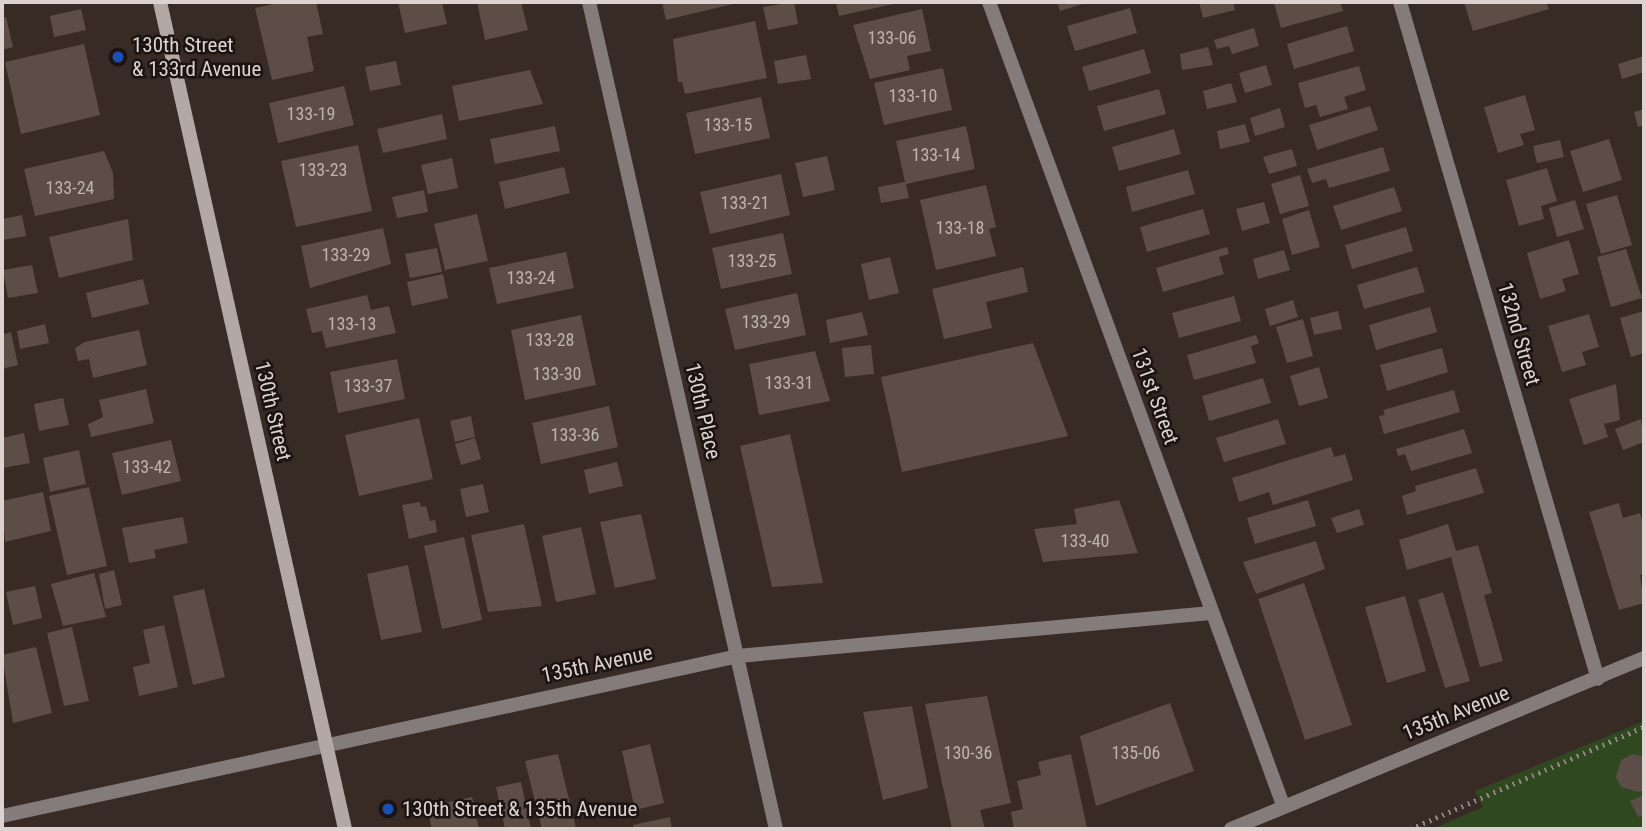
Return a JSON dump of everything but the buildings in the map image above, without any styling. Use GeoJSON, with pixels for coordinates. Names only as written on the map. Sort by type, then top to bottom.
{"type":"FeatureCollection","features":[{"type":"Feature","properties":{"kind":"street","name":"130th Street"},"geometry":{"type":"LineString","coordinates":[[160,2],[345,829]]}},
{"type":"Feature","properties":{"kind":"street","name":"130th Place"},"geometry":{"type":"LineString","coordinates":[[589,2],[776,829]]}},
{"type":"Feature","properties":{"kind":"street","name":"131st Street"},"geometry":{"type":"LineString","coordinates":[[989,2],[1283,805]]}},
{"type":"Feature","properties":{"kind":"street","name":"132nd Street"},"geometry":{"type":"LineString","coordinates":[[1400,2],[1598,678]]}},
{"type":"Feature","properties":{"kind":"street","name":"135th Avenue"},"geometry":{"type":"LineString","coordinates":[[2,816],[326,742],[738,656],[1211,613]]}},
{"type":"Feature","properties":{"kind":"street","name":"135th Avenue"},"geometry":{"type":"LineString","coordinates":[[1231,829],[1283,805],[1644,658]]}},
{"type":"Feature","properties":{"kind":"path"},"geometry":{"type":"LineString","coordinates":[[1410,829],[1644,727]]}},
{"type":"Feature","properties":{"kind":"green space"},"geometry":{"type":"Polygon","coordinates":[[[1644,721],[1644,829],[1432,829],[1483,807],[1475,791],[1644,721]]]}},
{"type":"Feature","properties":{"kind":"place","name":"130th Street & 133rd Avenue"},"geometry":{"type":"Point","coordinates":[118,57]}},
{"type":"Feature","properties":{"kind":"place","name":"130th Street & 135th Avenue"},"geometry":{"type":"Point","coordinates":[388,809]}}]}
